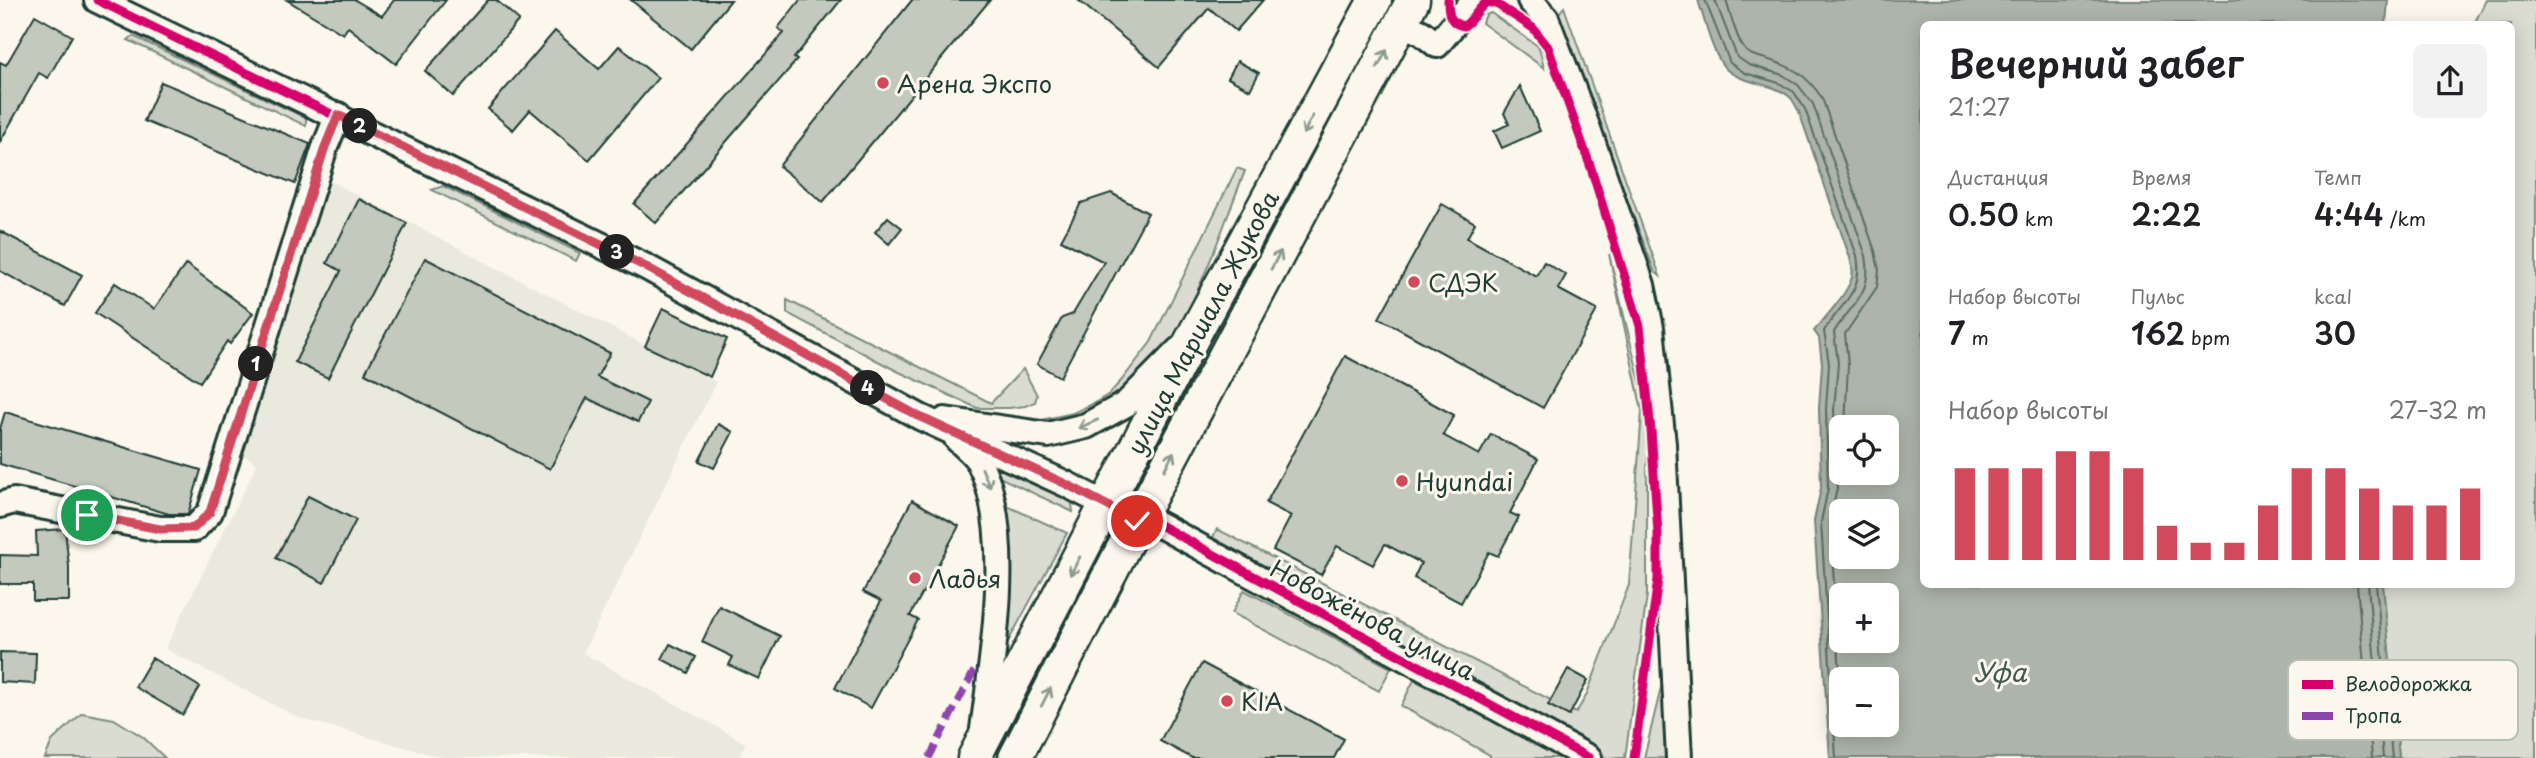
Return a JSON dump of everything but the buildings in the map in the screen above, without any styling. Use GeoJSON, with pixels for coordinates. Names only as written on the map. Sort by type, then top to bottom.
{"type":"FeatureCollection","features":[{"type":"Feature","properties":{"kind":"main road","name":"улица Маршала Жукова"},"geometry":{"type":"LineString","coordinates":[[977,751],[1195,333],[1376,0]]}},
{"type":"Feature","properties":{"kind":"main road","name":"улица Маршала Жукова"},"geometry":{"type":"LineString","coordinates":[[1015,758],[1407,11]]}},
{"type":"Feature","properties":{"kind":"street"},"geometry":{"type":"LineString","coordinates":[[97,0],[646,267],[958,439],[978,459],[991,489],[997,541],[997,591],[991,672],[977,751]]}},
{"type":"Feature","properties":{"kind":"street"},"geometry":{"type":"LineString","coordinates":[[1407,11],[1422,33],[1437,45],[1474,0]]}},
{"type":"Feature","properties":{"kind":"street"},"geometry":{"type":"LineString","coordinates":[[1530,0],[1546,18],[1588,129],[1642,285],[1651,328],[1664,457],[1679,758]]}},
{"type":"Feature","properties":{"kind":"street"},"geometry":{"type":"LineString","coordinates":[[0,505],[14,501],[160,529],[194,528],[210,512],[320,160],[338,115]]}},
{"type":"Feature","properties":{"kind":"street"},"geometry":{"type":"LineString","coordinates":[[920,417],[1048,435],[1086,426],[1126,404],[1195,333]]}},
{"type":"Feature","properties":{"kind":"street","name":"Новожёнова улица"},"geometry":{"type":"LineString","coordinates":[[920,417],[1066,484],[1137,521],[1156,523],[1589,758]]}},
{"type":"Feature","properties":{"kind":"shaded area"},"geometry":{"type":"Polygon","coordinates":[[[2486,0],[2536,0],[2536,758],[2399,758],[2397,740],[2518,740],[2518,660],[2390,660],[2383,588],[2515,588],[2515,21],[2476,21],[2486,0]]]}},
{"type":"Feature","properties":{"kind":"shaded area"},"geometry":{"type":"Polygon","coordinates":[[[1564,7],[1660,276],[1655,272],[1556,17],[1564,7]]]}},
{"type":"Feature","properties":{"kind":"shaded area"},"geometry":{"type":"Polygon","coordinates":[[[1491,13],[1539,47],[1544,68],[1482,23],[1486,15],[1491,13]]]}},
{"type":"Feature","properties":{"kind":"shaded area"},"geometry":{"type":"Polygon","coordinates":[[[133,36],[306,118],[306,126],[128,40],[133,36]]]}},
{"type":"Feature","properties":{"kind":"shaded area"},"geometry":{"type":"Polygon","coordinates":[[[1237,168],[1245,171],[1197,292],[1166,350],[1147,376],[1119,402],[1044,430],[1037,421],[1073,413],[1109,394],[1151,342],[1237,168]]]}},
{"type":"Feature","properties":{"kind":"shaded area"},"geometry":{"type":"Polygon","coordinates":[[[328,180],[716,382],[583,653],[746,743],[738,758],[444,758],[299,718],[165,649],[257,464],[235,449],[328,180]]]}},
{"type":"Feature","properties":{"kind":"shaded area"},"geometry":{"type":"Polygon","coordinates":[[[443,186],[580,253],[576,261],[432,190],[443,186]]]}},
{"type":"Feature","properties":{"kind":"shaded area"},"geometry":{"type":"Polygon","coordinates":[[[1609,254],[1647,410],[1647,595],[1625,758],[1606,758],[1209,545],[1217,529],[1576,713],[1586,696],[1629,585],[1642,411],[1609,254]]]}},
{"type":"Feature","properties":{"kind":"shaded area"},"geometry":{"type":"Polygon","coordinates":[[[787,300],[991,403],[1023,369],[1037,395],[1035,402],[1009,408],[977,408],[895,370],[787,313],[787,300]]]}},
{"type":"Feature","properties":{"kind":"shaded area"},"geometry":{"type":"Polygon","coordinates":[[[992,458],[1071,496],[1073,512],[997,476],[992,458]]]}},
{"type":"Feature","properties":{"kind":"shaded area"},"geometry":{"type":"Polygon","coordinates":[[[996,501],[1067,533],[1008,642],[1007,602],[996,501]]]}},
{"type":"Feature","properties":{"kind":"shaded area"},"geometry":{"type":"Polygon","coordinates":[[[1244,590],[1391,668],[1379,691],[1232,613],[1244,590]]]}},
{"type":"Feature","properties":{"kind":"shaded area"},"geometry":{"type":"Polygon","coordinates":[[[1667,663],[1670,758],[1644,758],[1667,663]]]}},
{"type":"Feature","properties":{"kind":"shaded area"},"geometry":{"type":"Polygon","coordinates":[[[1414,680],[1567,758],[1490,758],[1490,755],[1401,706],[1414,680]]]}},
{"type":"Feature","properties":{"kind":"shaded area"},"geometry":{"type":"Polygon","coordinates":[[[82,713],[114,719],[143,737],[165,758],[45,758],[52,741],[82,713]]]}},
{"type":"Feature","properties":{"kind":"water","name":"Уфа"},"geometry":{"type":"Polygon","coordinates":[[[1698,0],[2388,0],[2386,21],[1920,21],[1920,588],[2383,588],[2390,660],[2288,660],[2288,740],[2397,740],[2399,758],[1830,758],[1814,521],[1821,488],[1819,408],[1822,364],[1819,338],[1814,331],[1848,287],[1853,272],[1799,112],[1791,98],[1776,89],[1734,75],[1722,64],[1713,47],[1698,0]]]}},
{"type":"Feature","properties":{"kind":"marked path"},"geometry":{"type":"LineString","coordinates":[[929,758],[977,665]]}},
{"type":"Feature","properties":{"kind":"cycle path"},"geometry":{"type":"LineString","coordinates":[[97,0],[646,267],[920,417],[1066,484],[1137,521],[1156,523],[1589,758]]}},
{"type":"Feature","properties":{"kind":"cycle path"},"geometry":{"type":"LineString","coordinates":[[1448,0],[1451,18],[1459,25],[1464,26],[1487,2],[1498,5],[1533,28],[1548,47],[1591,168],[1640,326],[1651,430],[1658,533],[1658,579],[1634,758]]}},
{"type":"Feature","properties":{"kind":"place","name":"Арена Экспо"},"geometry":{"type":"Point","coordinates":[883,83]}},
{"type":"Feature","properties":{"kind":"place","name":"СДЭК"},"geometry":{"type":"Point","coordinates":[1414,282]}},
{"type":"Feature","properties":{"kind":"place","name":"Hyundai"},"geometry":{"type":"Point","coordinates":[1402,481]}},
{"type":"Feature","properties":{"kind":"place","name":"Ладья"},"geometry":{"type":"Point","coordinates":[915,578]}},
{"type":"Feature","properties":{"kind":"place","name":"KIA"},"geometry":{"type":"Point","coordinates":[1227,701]}},
{"type":"Feature","properties":{"kind":"route"},"geometry":{"type":"LineString","coordinates":[[87,515],[160,529],[194,528],[210,512],[325,147],[338,115],[646,267],[920,417],[1066,484],[1137,521]]}}]}
